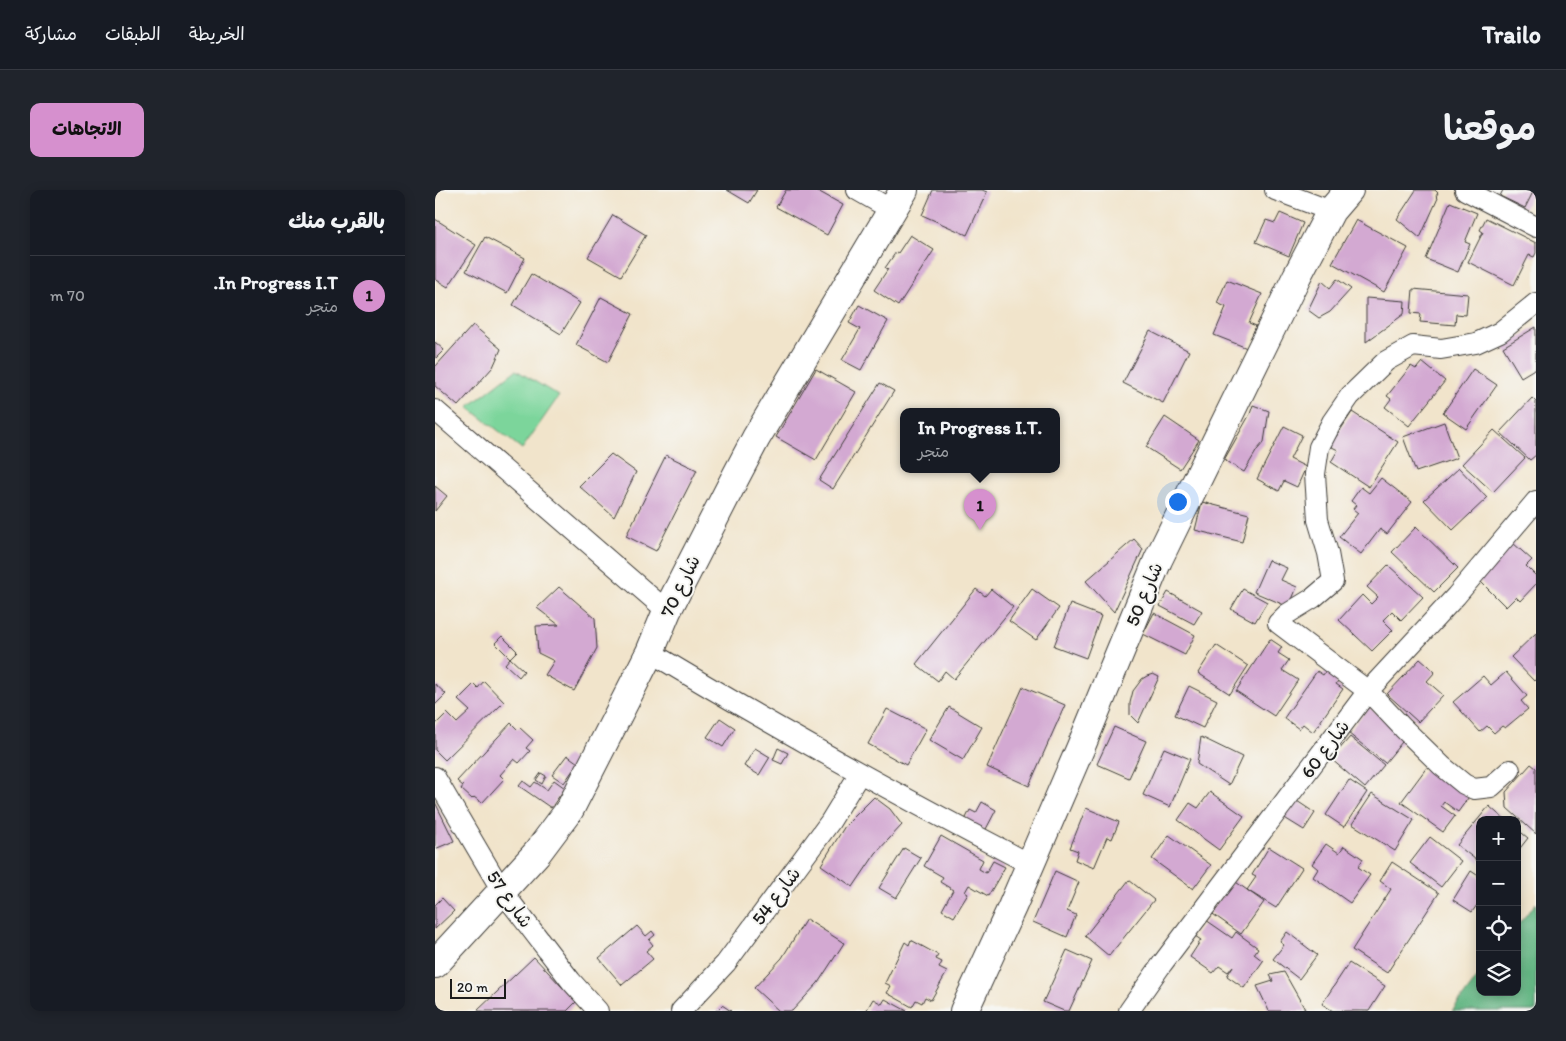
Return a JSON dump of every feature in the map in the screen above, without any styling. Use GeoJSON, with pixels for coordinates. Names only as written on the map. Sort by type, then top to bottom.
{"type":"FeatureCollection","features":[{"type":"Feature","properties":{"kind":"street"},"geometry":{"type":"LineString","coordinates":[[857,190],[898,200]]}},
{"type":"Feature","properties":{"kind":"street"},"geometry":{"type":"LineString","coordinates":[[1275,190],[1331,211]]}},
{"type":"Feature","properties":{"kind":"street","name":"شارع 50"},"geometry":{"type":"LineString","coordinates":[[964,1011],[1012,907],[1080,749],[1158,560],[1297,276],[1331,211],[1349,190]]}},
{"type":"Feature","properties":{"kind":"street"},"geometry":{"type":"LineString","coordinates":[[1465,190],[1536,227]]}},
{"type":"Feature","properties":{"kind":"street","name":"شارع 70"},"geometry":{"type":"LineString","coordinates":[[435,964],[548,840],[570,809],[650,652],[667,611],[756,438],[898,200]]}},
{"type":"Feature","properties":{"kind":"street"},"geometry":{"type":"LineString","coordinates":[[1510,770],[1491,787],[1474,789],[1469,787],[1442,766],[1403,728],[1369,690],[1278,623],[1287,614],[1313,598],[1333,581],[1328,553],[1318,520],[1315,474],[1319,447],[1332,422],[1350,396],[1386,361],[1413,346],[1441,348],[1476,343],[1500,332],[1536,302]]}},
{"type":"Feature","properties":{"kind":"street"},"geometry":{"type":"LineString","coordinates":[[435,410],[667,611]]}},
{"type":"Feature","properties":{"kind":"street","name":"شارع 60"},"geometry":{"type":"LineString","coordinates":[[1129,1011],[1162,964],[1369,690],[1456,596],[1536,501]]}},
{"type":"Feature","properties":{"kind":"street"},"geometry":{"type":"LineString","coordinates":[[650,652],[860,773],[1030,864]]}},
{"type":"Feature","properties":{"kind":"street","name":"شارع 54"},"geometry":{"type":"LineString","coordinates":[[681,1011],[725,963],[748,933],[830,822],[860,773]]}},
{"type":"Feature","properties":{"kind":"street","name":"شارع 57"},"geometry":{"type":"LineString","coordinates":[[435,777],[502,891],[571,981],[598,1011]]}},
{"type":"Feature","properties":{"kind":"green space"},"geometry":{"type":"Polygon","coordinates":[[[516,370],[559,396],[522,449],[468,407],[516,370]]]}},
{"type":"Feature","properties":{"kind":"green space"},"geometry":{"type":"Polygon","coordinates":[[[1536,903],[1536,1011],[1452,1011],[1476,979],[1476,996],[1521,996],[1521,921],[1536,903]]]}},
{"type":"Feature","properties":{"kind":"building"},"geometry":{"type":"Polygon","coordinates":[[[727,190],[757,190],[749,203],[727,190]]]}},
{"type":"Feature","properties":{"kind":"building"},"geometry":{"type":"Polygon","coordinates":[[[786,190],[816,190],[843,205],[827,235],[776,207],[786,190]]]}},
{"type":"Feature","properties":{"kind":"building"},"geometry":{"type":"Polygon","coordinates":[[[933,190],[982,190],[987,192],[967,235],[922,215],[933,190]]]}},
{"type":"Feature","properties":{"kind":"building"},"geometry":{"type":"Polygon","coordinates":[[[1416,190],[1435,190],[1438,193],[1436,196],[1438,198],[1420,238],[1397,219],[1416,190]]]}},
{"type":"Feature","properties":{"kind":"building"},"geometry":{"type":"Polygon","coordinates":[[[1503,190],[1534,190],[1525,208],[1500,196],[1503,190]]]}},
{"type":"Feature","properties":{"kind":"building"},"geometry":{"type":"Polygon","coordinates":[[[1450,202],[1477,213],[1465,242],[1470,244],[1458,272],[1426,259],[1450,202]]]}},
{"type":"Feature","properties":{"kind":"building"},"geometry":{"type":"Polygon","coordinates":[[[1280,213],[1303,223],[1289,256],[1256,242],[1266,220],[1275,223],[1280,213]]]}},
{"type":"Feature","properties":{"kind":"building"},"geometry":{"type":"Polygon","coordinates":[[[613,215],[646,235],[621,276],[588,257],[613,215]]]}},
{"type":"Feature","properties":{"kind":"building"},"geometry":{"type":"Polygon","coordinates":[[[1486,218],[1536,243],[1534,257],[1529,255],[1514,285],[1468,262],[1483,232],[1480,230],[1486,218]]]}},
{"type":"Feature","properties":{"kind":"building"},"geometry":{"type":"Polygon","coordinates":[[[435,219],[476,245],[448,287],[435,279],[435,219]]]}},
{"type":"Feature","properties":{"kind":"building"},"geometry":{"type":"Polygon","coordinates":[[[1356,220],[1408,248],[1384,292],[1332,263],[1356,220]]]}},
{"type":"Feature","properties":{"kind":"building"},"geometry":{"type":"Polygon","coordinates":[[[910,235],[934,250],[898,306],[874,290],[888,269],[885,268],[910,235]]]}},
{"type":"Feature","properties":{"kind":"building"},"geometry":{"type":"Polygon","coordinates":[[[485,237],[525,258],[507,293],[466,271],[485,237]]]}},
{"type":"Feature","properties":{"kind":"building"},"geometry":{"type":"Polygon","coordinates":[[[531,274],[580,303],[561,334],[513,305],[531,274]]]}},
{"type":"Feature","properties":{"kind":"building"},"geometry":{"type":"Polygon","coordinates":[[[1337,279],[1351,289],[1330,312],[1319,318],[1308,310],[1322,281],[1330,288],[1337,279]]]}},
{"type":"Feature","properties":{"kind":"building"},"geometry":{"type":"Polygon","coordinates":[[[1227,280],[1262,294],[1249,323],[1256,326],[1247,348],[1214,335],[1226,307],[1217,303],[1227,280]]]}},
{"type":"Feature","properties":{"kind":"building"},"geometry":{"type":"Polygon","coordinates":[[[1413,289],[1468,294],[1466,315],[1456,314],[1455,325],[1420,322],[1421,314],[1411,313],[1413,289]]]}},
{"type":"Feature","properties":{"kind":"building"},"geometry":{"type":"Polygon","coordinates":[[[601,297],[633,314],[608,362],[576,345],[601,297]]]}},
{"type":"Feature","properties":{"kind":"building"},"geometry":{"type":"Polygon","coordinates":[[[1366,298],[1405,301],[1404,314],[1366,342],[1366,298]]]}},
{"type":"Feature","properties":{"kind":"building"},"geometry":{"type":"Polygon","coordinates":[[[859,305],[888,321],[861,370],[842,360],[860,329],[849,323],[859,305]]]}},
{"type":"Feature","properties":{"kind":"building"},"geometry":{"type":"Polygon","coordinates":[[[473,325],[501,349],[493,367],[458,406],[435,386],[435,367],[473,325]]]}},
{"type":"Feature","properties":{"kind":"building"},"geometry":{"type":"Polygon","coordinates":[[[1536,327],[1536,368],[1521,377],[1503,347],[1536,327]]]}},
{"type":"Feature","properties":{"kind":"building"},"geometry":{"type":"Polygon","coordinates":[[[1150,331],[1189,351],[1163,403],[1123,383],[1150,331]]]}},
{"type":"Feature","properties":{"kind":"building"},"geometry":{"type":"Polygon","coordinates":[[[435,342],[444,350],[435,359],[435,342]]]}},
{"type":"Feature","properties":{"kind":"building"},"geometry":{"type":"Polygon","coordinates":[[[1422,362],[1445,381],[1409,426],[1385,407],[1391,399],[1387,396],[1411,366],[1416,369],[1422,362]]]}},
{"type":"Feature","properties":{"kind":"building"},"geometry":{"type":"Polygon","coordinates":[[[816,369],[856,392],[816,460],[776,437],[816,369]]]}},
{"type":"Feature","properties":{"kind":"building"},"geometry":{"type":"Polygon","coordinates":[[[1473,369],[1497,385],[1466,429],[1443,413],[1473,369]]]}},
{"type":"Feature","properties":{"kind":"building"},"geometry":{"type":"Polygon","coordinates":[[[880,383],[894,391],[833,489],[819,480],[880,383]]]}},
{"type":"Feature","properties":{"kind":"building"},"geometry":{"type":"Polygon","coordinates":[[[1532,398],[1536,402],[1536,455],[1530,460],[1500,432],[1532,398]]]}},
{"type":"Feature","properties":{"kind":"building"},"geometry":{"type":"Polygon","coordinates":[[[1253,405],[1269,411],[1264,442],[1244,472],[1224,460],[1250,414],[1253,405]]]}},
{"type":"Feature","properties":{"kind":"building"},"geometry":{"type":"Polygon","coordinates":[[[1352,412],[1398,442],[1369,487],[1331,462],[1338,450],[1330,446],[1352,412]]]}},
{"type":"Feature","properties":{"kind":"building"},"geometry":{"type":"Polygon","coordinates":[[[1165,417],[1199,440],[1180,469],[1146,447],[1165,417]]]}},
{"type":"Feature","properties":{"kind":"building"},"geometry":{"type":"Polygon","coordinates":[[[1444,422],[1457,458],[1416,472],[1403,437],[1444,422]]]}},
{"type":"Feature","properties":{"kind":"building"},"geometry":{"type":"Polygon","coordinates":[[[1284,426],[1302,435],[1290,459],[1306,467],[1297,487],[1284,481],[1279,491],[1257,479],[1284,426]]]}},
{"type":"Feature","properties":{"kind":"building"},"geometry":{"type":"Polygon","coordinates":[[[1494,430],[1525,458],[1493,492],[1462,464],[1494,430]]]}},
{"type":"Feature","properties":{"kind":"building"},"geometry":{"type":"Polygon","coordinates":[[[611,454],[636,472],[614,517],[579,486],[611,454]]]}},
{"type":"Feature","properties":{"kind":"building"},"geometry":{"type":"Polygon","coordinates":[[[666,455],[697,470],[656,551],[626,536],[666,455]]]}},
{"type":"Feature","properties":{"kind":"building"},"geometry":{"type":"Polygon","coordinates":[[[1459,468],[1487,498],[1453,530],[1424,500],[1459,468]]]}},
{"type":"Feature","properties":{"kind":"building"},"geometry":{"type":"Polygon","coordinates":[[[1381,478],[1412,502],[1387,534],[1380,529],[1361,554],[1339,537],[1358,513],[1353,509],[1356,505],[1351,501],[1361,487],[1369,493],[1381,478]]]}},
{"type":"Feature","properties":{"kind":"building"},"geometry":{"type":"Polygon","coordinates":[[[435,486],[447,496],[435,511],[435,486]]]}},
{"type":"Feature","properties":{"kind":"building"},"geometry":{"type":"Polygon","coordinates":[[[1202,502],[1249,514],[1242,542],[1195,530],[1202,502]]]}},
{"type":"Feature","properties":{"kind":"building"},"geometry":{"type":"Polygon","coordinates":[[[1416,527],[1458,568],[1434,592],[1392,552],[1416,527]]]}},
{"type":"Feature","properties":{"kind":"building"},"geometry":{"type":"Polygon","coordinates":[[[1134,539],[1143,549],[1114,612],[1086,581],[1134,539]]]}},
{"type":"Feature","properties":{"kind":"building"},"geometry":{"type":"Polygon","coordinates":[[[1513,543],[1532,560],[1526,566],[1536,576],[1536,584],[1520,601],[1516,597],[1506,607],[1478,579],[1513,543]]]}},
{"type":"Feature","properties":{"kind":"building"},"geometry":{"type":"Polygon","coordinates":[[[1268,560],[1287,568],[1281,580],[1297,587],[1289,607],[1254,592],[1268,560]]]}},
{"type":"Feature","properties":{"kind":"building"},"geometry":{"type":"Polygon","coordinates":[[[1388,565],[1423,597],[1401,620],[1392,611],[1383,620],[1393,630],[1372,651],[1339,620],[1362,595],[1371,604],[1378,597],[1367,587],[1388,565]]]}},
{"type":"Feature","properties":{"kind":"building"},"geometry":{"type":"Polygon","coordinates":[[[559,587],[595,618],[597,648],[574,691],[545,675],[554,661],[538,653],[536,626],[559,625],[537,608],[559,587]]]}},
{"type":"Feature","properties":{"kind":"building"},"geometry":{"type":"Polygon","coordinates":[[[976,589],[985,596],[991,589],[1013,607],[954,679],[945,671],[938,681],[916,664],[976,589]]]}},
{"type":"Feature","properties":{"kind":"building"},"geometry":{"type":"Polygon","coordinates":[[[1032,589],[1059,608],[1036,640],[1009,621],[1032,589]]]}},
{"type":"Feature","properties":{"kind":"building"},"geometry":{"type":"Polygon","coordinates":[[[1243,589],[1267,602],[1255,622],[1231,609],[1243,589]]]}},
{"type":"Feature","properties":{"kind":"building"},"geometry":{"type":"Polygon","coordinates":[[[1168,592],[1202,611],[1194,624],[1160,606],[1168,592]]]}},
{"type":"Feature","properties":{"kind":"building"},"geometry":{"type":"Polygon","coordinates":[[[1070,604],[1101,616],[1086,658],[1054,646],[1070,604]]]}},
{"type":"Feature","properties":{"kind":"building"},"geometry":{"type":"Polygon","coordinates":[[[1154,613],[1195,635],[1185,655],[1143,634],[1154,613]]]}},
{"type":"Feature","properties":{"kind":"building"},"geometry":{"type":"Polygon","coordinates":[[[1536,633],[1536,679],[1534,681],[1511,657],[1536,633]]]}},
{"type":"Feature","properties":{"kind":"building"},"geometry":{"type":"Polygon","coordinates":[[[502,636],[517,651],[510,658],[495,643],[502,636]]]}},
{"type":"Feature","properties":{"kind":"building"},"geometry":{"type":"Polygon","coordinates":[[[1270,639],[1282,647],[1278,653],[1289,660],[1282,670],[1298,680],[1274,716],[1236,691],[1270,639]]]}},
{"type":"Feature","properties":{"kind":"building"},"geometry":{"type":"Polygon","coordinates":[[[1216,645],[1248,666],[1230,694],[1198,673],[1216,645]]]}},
{"type":"Feature","properties":{"kind":"building"},"geometry":{"type":"Polygon","coordinates":[[[510,658],[524,671],[519,677],[505,664],[510,658]]]}},
{"type":"Feature","properties":{"kind":"building"},"geometry":{"type":"Polygon","coordinates":[[[1420,659],[1435,672],[1427,681],[1443,695],[1418,722],[1387,694],[1420,659]]]}},
{"type":"Feature","properties":{"kind":"building"},"geometry":{"type":"Polygon","coordinates":[[[1328,668],[1341,676],[1336,684],[1343,689],[1313,732],[1303,724],[1299,729],[1284,718],[1317,671],[1323,675],[1328,668]]]}},
{"type":"Feature","properties":{"kind":"building"},"geometry":{"type":"Polygon","coordinates":[[[1506,672],[1527,696],[1521,701],[1528,709],[1505,728],[1502,726],[1494,733],[1487,726],[1480,732],[1453,702],[1483,676],[1491,685],[1506,672]]]}},
{"type":"Feature","properties":{"kind":"building"},"geometry":{"type":"Polygon","coordinates":[[[1153,674],[1159,677],[1138,723],[1130,715],[1133,691],[1142,679],[1153,674]]]}},
{"type":"Feature","properties":{"kind":"building"},"geometry":{"type":"Polygon","coordinates":[[[484,681],[504,702],[445,760],[435,750],[435,725],[447,713],[457,723],[470,711],[458,700],[474,684],[478,688],[484,681]]]}},
{"type":"Feature","properties":{"kind":"building"},"geometry":{"type":"Polygon","coordinates":[[[435,684],[446,694],[435,705],[435,684]]]}},
{"type":"Feature","properties":{"kind":"building"},"geometry":{"type":"Polygon","coordinates":[[[1189,686],[1217,700],[1203,728],[1175,715],[1189,686]]]}},
{"type":"Feature","properties":{"kind":"building"},"geometry":{"type":"Polygon","coordinates":[[[1023,687],[1065,705],[1029,786],[987,767],[1023,687]]]}},
{"type":"Feature","properties":{"kind":"building"},"geometry":{"type":"Polygon","coordinates":[[[949,707],[982,727],[963,760],[929,740],[949,707]]]}},
{"type":"Feature","properties":{"kind":"building"},"geometry":{"type":"Polygon","coordinates":[[[1369,707],[1406,737],[1385,763],[1348,733],[1369,707]]]}},
{"type":"Feature","properties":{"kind":"building"},"geometry":{"type":"Polygon","coordinates":[[[887,709],[926,729],[906,765],[868,744],[887,709]]]}},
{"type":"Feature","properties":{"kind":"building"},"geometry":{"type":"Polygon","coordinates":[[[720,718],[735,728],[723,747],[707,737],[720,718]]]}},
{"type":"Feature","properties":{"kind":"building"},"geometry":{"type":"Polygon","coordinates":[[[511,723],[517,729],[519,727],[533,740],[526,748],[530,751],[519,763],[514,759],[500,775],[504,779],[482,803],[474,797],[472,799],[461,789],[463,786],[457,781],[511,723]]]}},
{"type":"Feature","properties":{"kind":"building"},"geometry":{"type":"Polygon","coordinates":[[[1114,727],[1146,741],[1129,778],[1097,764],[1114,727]]]}},
{"type":"Feature","properties":{"kind":"building"},"geometry":{"type":"Polygon","coordinates":[[[1201,737],[1242,757],[1229,785],[1197,764],[1201,737]]]}},
{"type":"Feature","properties":{"kind":"building"},"geometry":{"type":"Polygon","coordinates":[[[1350,737],[1384,765],[1365,788],[1331,759],[1350,737]]]}},
{"type":"Feature","properties":{"kind":"building"},"geometry":{"type":"Polygon","coordinates":[[[755,748],[770,757],[759,775],[744,766],[755,748]]]}},
{"type":"Feature","properties":{"kind":"building"},"geometry":{"type":"Polygon","coordinates":[[[778,748],[788,753],[782,764],[773,760],[778,748]]]}},
{"type":"Feature","properties":{"kind":"building"},"geometry":{"type":"Polygon","coordinates":[[[1164,748],[1190,759],[1170,807],[1143,795],[1164,748]]]}},
{"type":"Feature","properties":{"kind":"building"},"geometry":{"type":"Polygon","coordinates":[[[567,755],[578,763],[564,783],[552,775],[567,755]]]}},
{"type":"Feature","properties":{"kind":"building"},"geometry":{"type":"Polygon","coordinates":[[[1430,763],[1471,794],[1458,812],[1444,802],[1441,806],[1455,816],[1443,832],[1401,802],[1430,763]]]}},
{"type":"Feature","properties":{"kind":"building"},"geometry":{"type":"Polygon","coordinates":[[[1531,764],[1536,768],[1536,834],[1521,821],[1521,816],[1516,816],[1507,808],[1506,792],[1531,764]]]}},
{"type":"Feature","properties":{"kind":"building"},"geometry":{"type":"Polygon","coordinates":[[[541,773],[546,776],[542,784],[536,780],[541,773]]]}},
{"type":"Feature","properties":{"kind":"building"},"geometry":{"type":"Polygon","coordinates":[[[554,780],[565,788],[551,808],[519,786],[523,781],[531,787],[535,782],[547,790],[554,780]]]}},
{"type":"Feature","properties":{"kind":"building"},"geometry":{"type":"Polygon","coordinates":[[[1349,780],[1367,792],[1344,827],[1326,815],[1349,780]]]}},
{"type":"Feature","properties":{"kind":"building"},"geometry":{"type":"Polygon","coordinates":[[[1210,792],[1244,816],[1219,850],[1178,820],[1190,803],[1198,808],[1210,792]]]}},
{"type":"Feature","properties":{"kind":"building"},"geometry":{"type":"Polygon","coordinates":[[[1372,794],[1414,820],[1395,851],[1352,824],[1372,794]]]}},
{"type":"Feature","properties":{"kind":"building"},"geometry":{"type":"Polygon","coordinates":[[[874,797],[890,809],[902,825],[876,853],[853,887],[821,865],[845,826],[874,797]]]}},
{"type":"Feature","properties":{"kind":"building"},"geometry":{"type":"Polygon","coordinates":[[[1294,799],[1315,813],[1304,830],[1283,817],[1294,799]]]}},
{"type":"Feature","properties":{"kind":"building"},"geometry":{"type":"Polygon","coordinates":[[[435,802],[454,841],[435,849],[435,802]]]}},
{"type":"Feature","properties":{"kind":"building"},"geometry":{"type":"Polygon","coordinates":[[[982,802],[996,810],[985,831],[965,820],[970,810],[976,813],[982,802]]]}},
{"type":"Feature","properties":{"kind":"building"},"geometry":{"type":"Polygon","coordinates":[[[1489,806],[1500,816],[1481,816],[1489,806]]]}},
{"type":"Feature","properties":{"kind":"building"},"geometry":{"type":"Polygon","coordinates":[[[1086,808],[1119,822],[1112,839],[1107,837],[1094,868],[1075,860],[1078,851],[1070,848],[1086,808]]]}},
{"type":"Feature","properties":{"kind":"building"},"geometry":{"type":"Polygon","coordinates":[[[1476,822],[1476,860],[1457,845],[1476,822]]]}},
{"type":"Feature","properties":{"kind":"building"},"geometry":{"type":"Polygon","coordinates":[[[1521,832],[1528,838],[1521,847],[1521,832]]]}},
{"type":"Feature","properties":{"kind":"building"},"geometry":{"type":"Polygon","coordinates":[[[1169,835],[1211,865],[1193,889],[1152,859],[1169,835]]]}},
{"type":"Feature","properties":{"kind":"building"},"geometry":{"type":"Polygon","coordinates":[[[941,836],[983,860],[979,869],[986,873],[993,861],[1005,867],[988,896],[969,885],[965,892],[968,894],[954,917],[942,910],[953,890],[940,882],[943,877],[924,866],[941,836]]]}},
{"type":"Feature","properties":{"kind":"building"},"geometry":{"type":"Polygon","coordinates":[[[1430,837],[1461,861],[1441,887],[1410,863],[1430,837]]]}},
{"type":"Feature","properties":{"kind":"building"},"geometry":{"type":"Polygon","coordinates":[[[1326,844],[1339,853],[1344,846],[1363,859],[1358,867],[1370,875],[1350,903],[1313,877],[1318,869],[1312,864],[1326,844]]]}},
{"type":"Feature","properties":{"kind":"building"},"geometry":{"type":"Polygon","coordinates":[[[1269,847],[1302,868],[1276,908],[1247,890],[1256,877],[1252,875],[1269,847]]]}},
{"type":"Feature","properties":{"kind":"building"},"geometry":{"type":"Polygon","coordinates":[[[904,848],[921,858],[896,898],[879,888],[904,848]]]}},
{"type":"Feature","properties":{"kind":"building"},"geometry":{"type":"Polygon","coordinates":[[[1392,862],[1439,893],[1387,973],[1352,950],[1391,889],[1380,881],[1392,862]]]}},
{"type":"Feature","properties":{"kind":"building"},"geometry":{"type":"Polygon","coordinates":[[[1055,871],[1079,882],[1067,911],[1076,915],[1067,937],[1033,922],[1055,871]]]}},
{"type":"Feature","properties":{"kind":"building"},"geometry":{"type":"Polygon","coordinates":[[[1471,871],[1476,874],[1476,906],[1472,912],[1453,900],[1471,871]]]}},
{"type":"Feature","properties":{"kind":"building"},"geometry":{"type":"Polygon","coordinates":[[[1129,880],[1154,900],[1109,956],[1085,936],[1129,880]]]}},
{"type":"Feature","properties":{"kind":"building"},"geometry":{"type":"Polygon","coordinates":[[[1233,880],[1264,902],[1241,934],[1210,912],[1233,880]]]}},
{"type":"Feature","properties":{"kind":"building"},"geometry":{"type":"Polygon","coordinates":[[[442,898],[454,911],[435,929],[435,905],[442,898]]]}},
{"type":"Feature","properties":{"kind":"building"},"geometry":{"type":"Polygon","coordinates":[[[806,919],[844,943],[818,983],[792,1011],[779,1011],[754,988],[782,958],[806,919]]]}},
{"type":"Feature","properties":{"kind":"building"},"geometry":{"type":"Polygon","coordinates":[[[1206,920],[1232,938],[1236,932],[1258,948],[1254,954],[1263,961],[1244,988],[1227,976],[1233,966],[1228,972],[1219,966],[1213,973],[1190,957],[1201,940],[1195,936],[1206,920]]]}},
{"type":"Feature","properties":{"kind":"building"},"geometry":{"type":"Polygon","coordinates":[[[637,926],[646,936],[652,931],[655,935],[649,940],[653,945],[646,951],[653,959],[622,985],[599,958],[637,926]]]}},
{"type":"Feature","properties":{"kind":"building"},"geometry":{"type":"Polygon","coordinates":[[[1287,932],[1317,955],[1299,979],[1273,959],[1284,945],[1280,942],[1287,932]]]}},
{"type":"Feature","properties":{"kind":"building"},"geometry":{"type":"Polygon","coordinates":[[[911,940],[938,955],[936,959],[942,962],[939,968],[947,972],[931,1000],[925,997],[922,1003],[916,1000],[912,1007],[887,993],[891,986],[885,983],[905,942],[909,945],[911,940]]]}},
{"type":"Feature","properties":{"kind":"building"},"geometry":{"type":"Polygon","coordinates":[[[1067,950],[1092,961],[1069,1011],[1064,1011],[1043,1002],[1067,950]]]}},
{"type":"Feature","properties":{"kind":"building"},"geometry":{"type":"Polygon","coordinates":[[[534,957],[576,1002],[567,1011],[477,1011],[534,957]]]}},
{"type":"Feature","properties":{"kind":"building"},"geometry":{"type":"Polygon","coordinates":[[[1349,963],[1385,986],[1369,1011],[1333,1011],[1322,1004],[1349,963]]]}},
{"type":"Feature","properties":{"kind":"building"},"geometry":{"type":"Polygon","coordinates":[[[1284,972],[1306,1011],[1269,1011],[1257,986],[1273,981],[1270,975],[1284,972]]]}},
{"type":"Feature","properties":{"kind":"building"},"geometry":{"type":"Polygon","coordinates":[[[873,999],[882,1004],[885,999],[907,1011],[866,1011],[873,999]]]}},
{"type":"Feature","properties":{"kind":"building"},"geometry":{"type":"Polygon","coordinates":[[[722,1005],[731,1011],[716,1011],[722,1005]]]}},
{"type":"Feature","properties":{"kind":"place","name":"In Progress I.T."},"geometry":{"type":"Point","coordinates":[980,530]}}]}
